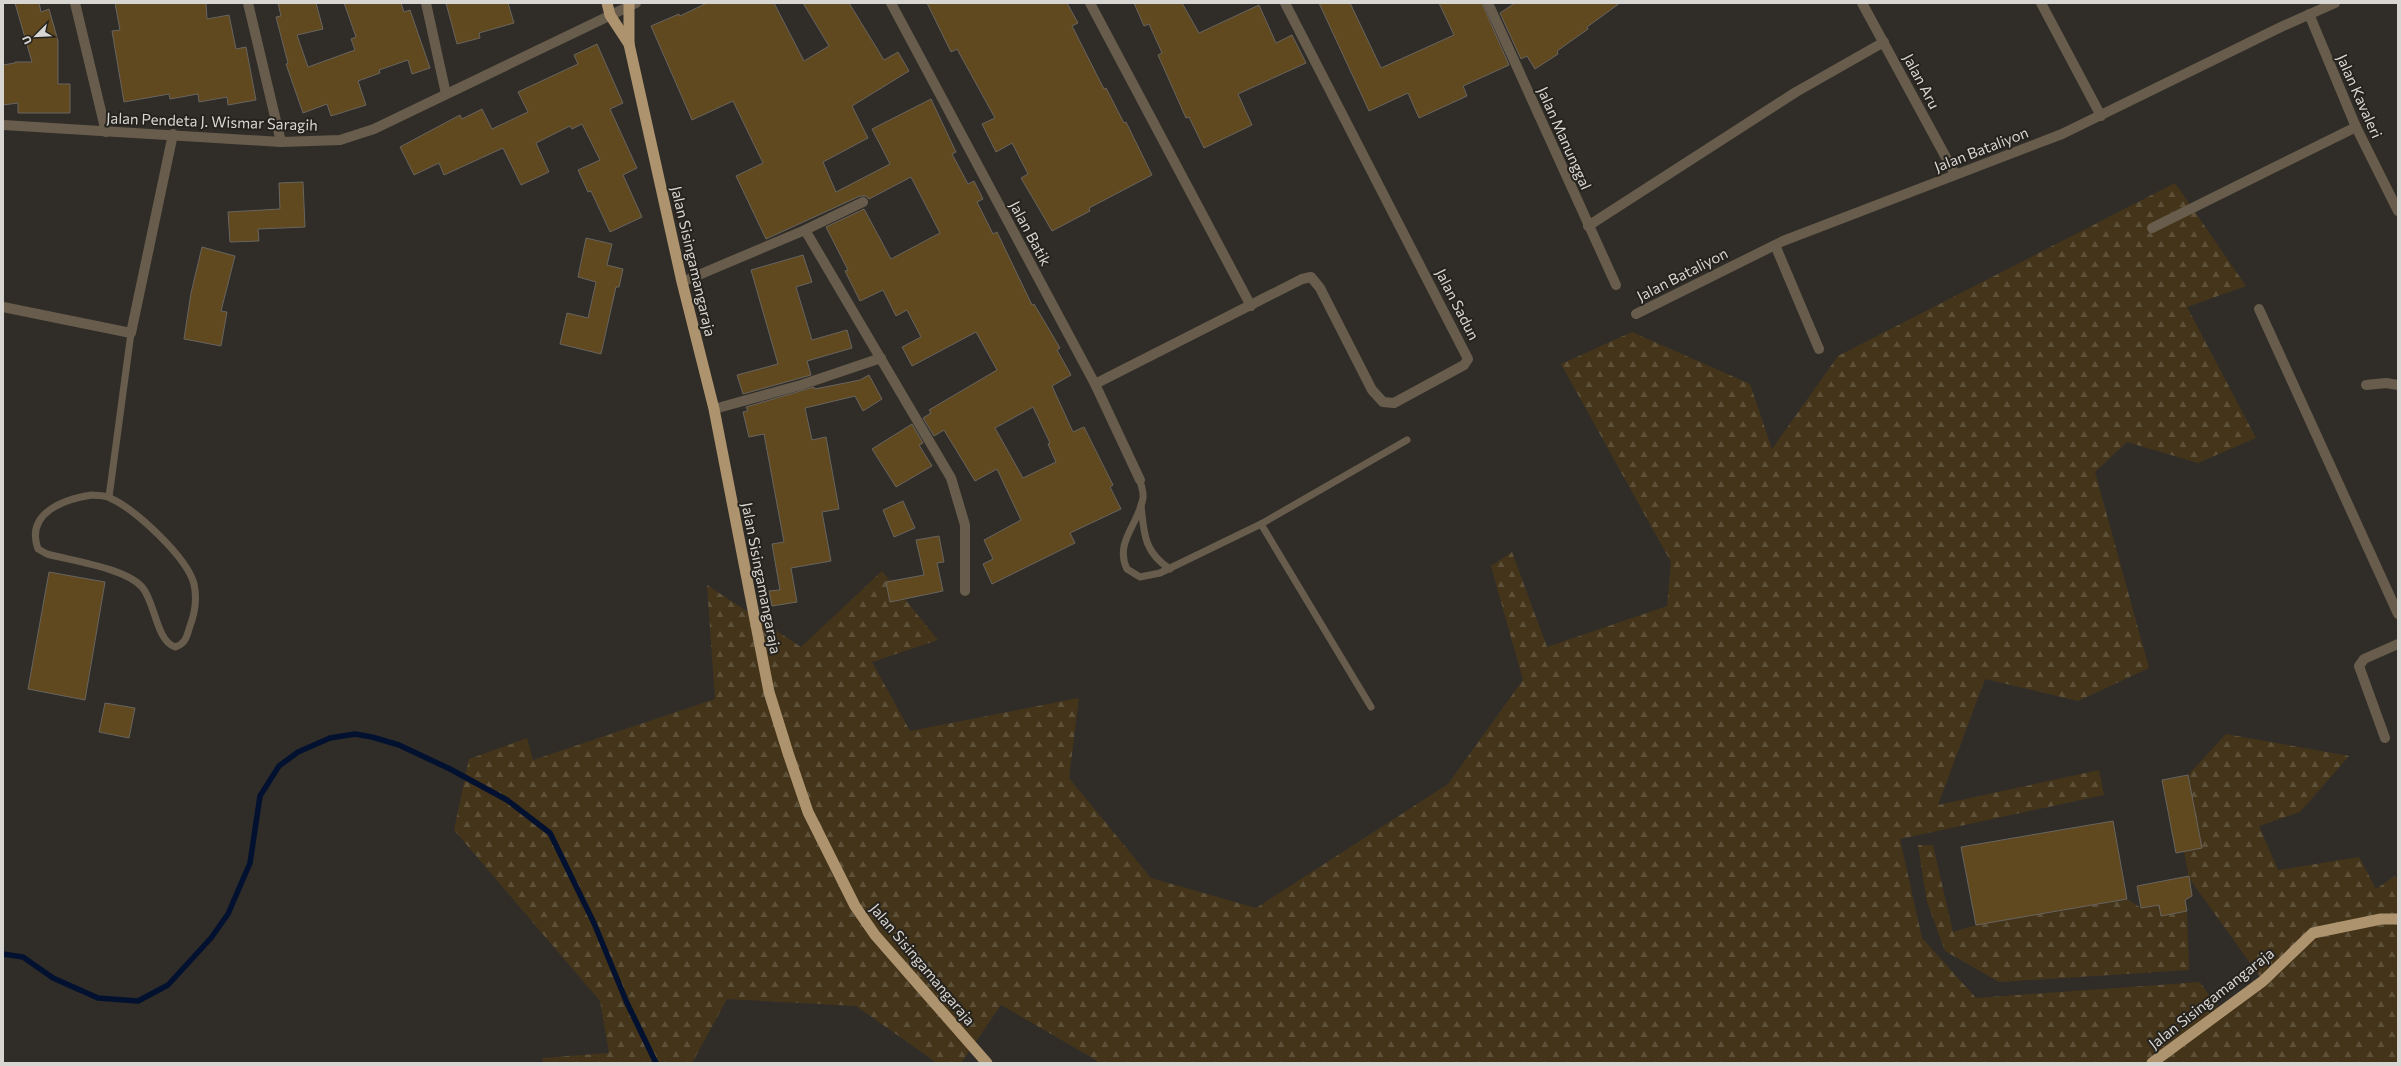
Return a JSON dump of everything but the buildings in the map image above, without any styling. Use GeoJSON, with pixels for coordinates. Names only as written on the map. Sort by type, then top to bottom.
{"type":"FeatureCollection","features":[{"type":"Feature","properties":{"kind":"highway","name":"Jalan Sisingamangaraja"},"geometry":{"type":"LineString","coordinates":[[607,3],[610,15],[629,44]]}},
{"type":"Feature","properties":{"kind":"highway","name":"Jalan Sisingamangaraja"},"geometry":{"type":"LineString","coordinates":[[632,4],[629,44],[682,282],[714,409],[769,692],[808,812],[845,887],[875,935],[987,1063]]}},
{"type":"Feature","properties":{"kind":"highway","name":"Jalan Sisingamangaraja"},"geometry":{"type":"LineString","coordinates":[[2152,1063],[2263,981],[2313,933],[2381,919],[2398,919]]}},
{"type":"Feature","properties":{"kind":"street"},"geometry":{"type":"LineString","coordinates":[[75,3],[106,132]]}},
{"type":"Feature","properties":{"kind":"street"},"geometry":{"type":"LineString","coordinates":[[248,3],[281,142]]}},
{"type":"Feature","properties":{"kind":"street"},"geometry":{"type":"LineString","coordinates":[[426,3],[446,94]]}},
{"type":"Feature","properties":{"kind":"street","name":"Jalan Batik"},"geometry":{"type":"LineString","coordinates":[[891,3],[1095,384],[1140,480]]}},
{"type":"Feature","properties":{"kind":"street"},"geometry":{"type":"LineString","coordinates":[[1090,3],[1251,306]]}},
{"type":"Feature","properties":{"kind":"street","name":"Jalan Sadun"},"geometry":{"type":"LineString","coordinates":[[1095,384],[1302,279],[1311,277],[1320,288],[1372,390],[1383,402],[1394,403],[1464,365],[1468,359],[1285,3]]}},
{"type":"Feature","properties":{"kind":"street","name":"Jalan Manunggal"},"geometry":{"type":"LineString","coordinates":[[1488,3],[1616,285]]}},
{"type":"Feature","properties":{"kind":"street","name":"Jalan Aru"},"geometry":{"type":"LineString","coordinates":[[1862,3],[1955,174]]}},
{"type":"Feature","properties":{"kind":"street"},"geometry":{"type":"LineString","coordinates":[[2041,3],[2101,116]]}},
{"type":"Feature","properties":{"kind":"street","name":"Jalan Bataliyon"},"geometry":{"type":"LineString","coordinates":[[1636,314],[1775,245],[1955,174],[2062,134],[2309,14],[2335,3]]}},
{"type":"Feature","properties":{"kind":"street","name":"Jalan Pendeta J. Wismar Saragih"},"geometry":{"type":"LineString","coordinates":[[3,126],[172,134],[281,142],[340,140],[356,136],[632,4]]}},
{"type":"Feature","properties":{"kind":"street","name":"Jalan Kavaleri"},"geometry":{"type":"LineString","coordinates":[[2309,14],[2356,127],[2398,211]]}},
{"type":"Feature","properties":{"kind":"street"},"geometry":{"type":"LineString","coordinates":[[1588,226],[1796,92],[1884,42]]}},
{"type":"Feature","properties":{"kind":"street"},"geometry":{"type":"LineString","coordinates":[[2152,228],[2356,127]]}},
{"type":"Feature","properties":{"kind":"street"},"geometry":{"type":"LineString","coordinates":[[3,307],[131,333],[172,134]]}},
{"type":"Feature","properties":{"kind":"street"},"geometry":{"type":"LineString","coordinates":[[682,282],[805,230],[863,202]]}},
{"type":"Feature","properties":{"kind":"street"},"geometry":{"type":"LineString","coordinates":[[805,230],[951,478],[965,525],[965,591]]}},
{"type":"Feature","properties":{"kind":"street"},"geometry":{"type":"LineString","coordinates":[[1775,245],[1819,349]]}},
{"type":"Feature","properties":{"kind":"street"},"geometry":{"type":"LineString","coordinates":[[2259,309],[2398,614]]}},
{"type":"Feature","properties":{"kind":"street"},"geometry":{"type":"LineString","coordinates":[[714,409],[801,385],[881,358]]}},
{"type":"Feature","properties":{"kind":"street"},"geometry":{"type":"LineString","coordinates":[[2366,385],[2386,383],[2398,385]]}},
{"type":"Feature","properties":{"kind":"street"},"geometry":{"type":"LineString","coordinates":[[2384,738],[2359,666],[2364,659],[2398,644]]}},
{"type":"Feature","properties":{"kind":"lane"},"geometry":{"type":"LineString","coordinates":[[109,497],[131,333]]}},
{"type":"Feature","properties":{"kind":"lane"},"geometry":{"type":"LineString","coordinates":[[1140,480],[1143,492],[1141,505],[1124,544],[1123,561],[1132,574],[1140,578],[1150,577],[1261,524],[1407,440]]}},
{"type":"Feature","properties":{"kind":"lane"},"geometry":{"type":"LineString","coordinates":[[109,497],[127,507],[154,529],[186,569],[194,584],[195,613],[184,643],[180,646],[175,647],[168,643],[157,623],[149,598],[143,588],[134,580],[47,554],[38,549],[35,540],[39,524],[46,513],[57,504],[74,498],[109,497]]}},
{"type":"Feature","properties":{"kind":"lane"},"geometry":{"type":"LineString","coordinates":[[1141,505],[1145,539],[1149,549],[1158,561],[1170,568]]}},
{"type":"Feature","properties":{"kind":"lane"},"geometry":{"type":"LineString","coordinates":[[1261,524],[1371,707]]}},
{"type":"Feature","properties":{"kind":"green space"},"geometry":{"type":"Polygon","coordinates":[[[2175,183],[2246,286],[2187,307],[2256,438],[2198,463],[2127,442],[2095,472],[2149,668],[2078,701],[1985,679],[1938,805],[2099,770],[2104,795],[1900,839],[1922,938],[1976,998],[2200,982],[2221,1012],[2263,981],[2189,878],[2184,851],[2188,775],[2226,734],[2349,756],[2300,812],[2259,826],[2278,870],[2359,857],[2376,889],[2395,876],[2398,880],[2398,1063],[1097,1063],[1096,1060],[1001,1005],[961,1063],[937,1063],[856,1006],[727,999],[692,1063],[544,1063],[542,1058],[609,1053],[600,1001],[454,830],[469,759],[527,738],[533,760],[715,699],[707,585],[801,647],[882,571],[938,640],[872,662],[910,731],[1079,698],[1069,778],[1151,878],[1256,908],[1448,784],[1523,680],[1491,566],[1512,552],[1547,647],[1667,606],[1671,562],[1561,364],[1632,332],[1750,384],[1772,449],[1838,356],[2175,183]]]}},
{"type":"Feature","properties":{"kind":"green space"},"geometry":{"type":"Polygon","coordinates":[[[1918,845],[1933,845],[1953,932],[1976,925],[2127,899],[2141,908],[2159,905],[2161,916],[2187,911],[2189,970],[1999,982],[1945,951],[1927,902],[1918,845]]]}},
{"type":"Feature","properties":{"kind":"waterway"},"geometry":{"type":"LineString","coordinates":[[3,954],[23,957],[53,978],[98,998],[138,1001],[168,985],[211,938],[228,914],[250,863],[260,796],[279,766],[298,752],[330,738],[355,734],[372,737],[399,745],[450,769],[507,800],[550,833],[594,923],[627,1003],[656,1063]]}}]}
